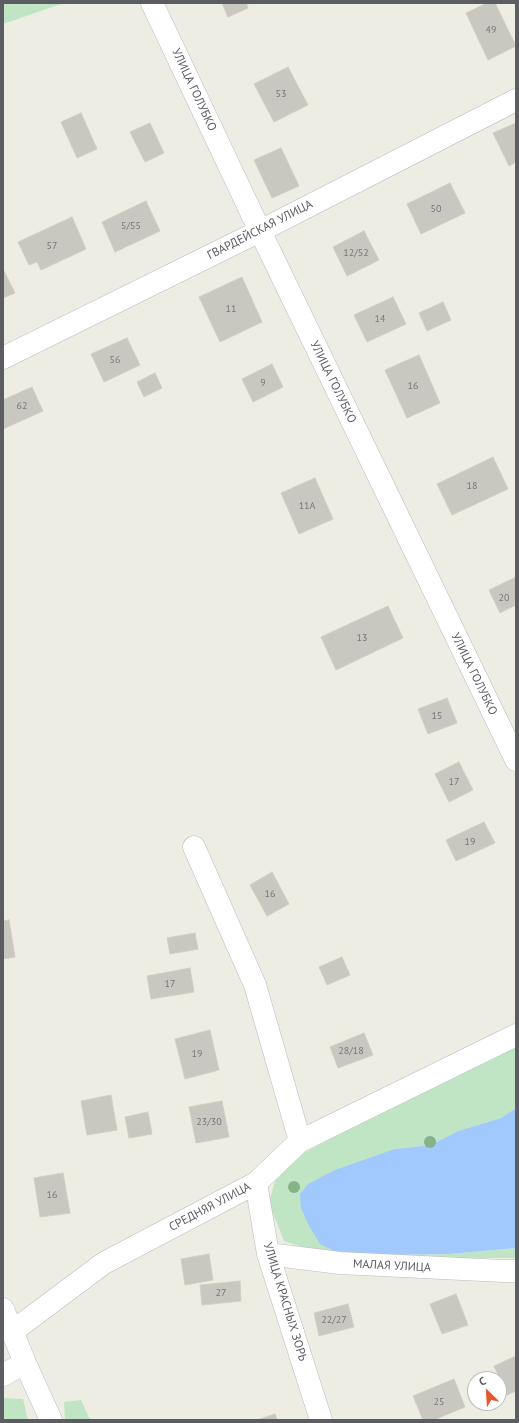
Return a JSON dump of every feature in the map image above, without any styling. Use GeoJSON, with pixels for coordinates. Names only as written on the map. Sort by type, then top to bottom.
{"type":"FeatureCollection","features":[{"type":"Feature","properties":{"kind":"street","name":"УЛИЦА ГОЛУБКО"},"geometry":{"type":"LineString","coordinates":[[158,5],[260,231],[516,760]]}},
{"type":"Feature","properties":{"kind":"street","name":"ГВАРДЕЙСКАЯ УЛИЦА"},"geometry":{"type":"LineString","coordinates":[[3,358],[260,231],[516,100]]}},
{"type":"Feature","properties":{"kind":"street"},"geometry":{"type":"LineString","coordinates":[[194,847],[255,984],[300,1141]]}},
{"type":"Feature","properties":{"kind":"street","name":"СРЕДНЯЯ УЛИЦА"},"geometry":{"type":"LineString","coordinates":[[13,1331],[104,1263],[256,1183],[300,1141],[516,1035]]}},
{"type":"Feature","properties":{"kind":"street","name":"УЛИЦА КРАСНЫХ ЗОРЬ"},"geometry":{"type":"LineString","coordinates":[[256,1183],[268,1254],[321,1420]]}},
{"type":"Feature","properties":{"kind":"street","name":"МАЛАЯ УЛИЦА"},"geometry":{"type":"LineString","coordinates":[[268,1254],[340,1263],[516,1271]]}},
{"type":"Feature","properties":{"kind":"street"},"geometry":{"type":"LineString","coordinates":[[3,1309],[25,1363],[51,1420]]}},
{"type":"Feature","properties":{"kind":"street"},"geometry":{"type":"LineString","coordinates":[[3,1375],[25,1363]]}},
{"type":"Feature","properties":{"kind":"green space"},"geometry":{"type":"Polygon","coordinates":[[[3,3],[64,3],[3,24],[3,3]]]}},
{"type":"Feature","properties":{"kind":"green space"},"geometry":{"type":"Polygon","coordinates":[[[516,1047],[516,1108],[501,1118],[458,1131],[431,1145],[395,1149],[374,1255],[450,1254],[516,1248],[516,1258],[351,1258],[314,1251],[284,1241],[269,1203],[275,1181],[304,1153],[372,1115],[516,1047]]]}},
{"type":"Feature","properties":{"kind":"green space"},"geometry":{"type":"Polygon","coordinates":[[[3,1398],[23,1399],[28,1420],[3,1420],[3,1398]]]}},
{"type":"Feature","properties":{"kind":"green space"},"geometry":{"type":"Polygon","coordinates":[[[81,1400],[90,1420],[65,1420],[64,1402],[81,1400]]]}},
{"type":"Feature","properties":{"kind":"water"},"geometry":{"type":"Polygon","coordinates":[[[516,1108],[516,1248],[450,1254],[374,1255],[338,1253],[320,1244],[309,1226],[301,1208],[300,1194],[308,1184],[335,1170],[395,1149],[431,1145],[458,1131],[501,1118],[516,1108]]]}},
{"type":"Feature","properties":{"kind":"building"},"geometry":{"type":"Polygon","coordinates":[[[222,3],[246,3],[248,8],[228,17],[222,3]]]}},
{"type":"Feature","properties":{"kind":"building"},"geometry":{"type":"Polygon","coordinates":[[[487,3],[495,3],[516,46],[488,60],[466,13],[487,3]]]}},
{"type":"Feature","properties":{"kind":"building"},"geometry":{"type":"Polygon","coordinates":[[[288,67],[308,105],[274,122],[254,84],[288,67]]]}},
{"type":"Feature","properties":{"kind":"building"},"geometry":{"type":"Polygon","coordinates":[[[81,113],[97,149],[77,158],[61,122],[81,113]]]}},
{"type":"Feature","properties":{"kind":"building"},"geometry":{"type":"Polygon","coordinates":[[[150,123],[164,153],[145,162],[130,132],[150,123]]]}},
{"type":"Feature","properties":{"kind":"building"},"geometry":{"type":"Polygon","coordinates":[[[516,123],[516,162],[509,166],[493,133],[516,123]]]}},
{"type":"Feature","properties":{"kind":"building"},"geometry":{"type":"Polygon","coordinates":[[[281,148],[299,186],[272,198],[254,160],[281,148]]]}},
{"type":"Feature","properties":{"kind":"building"},"geometry":{"type":"Polygon","coordinates":[[[450,183],[465,213],[421,234],[407,204],[450,183]]]}},
{"type":"Feature","properties":{"kind":"building"},"geometry":{"type":"Polygon","coordinates":[[[146,201],[160,231],[115,252],[102,222],[146,201]]]}},
{"type":"Feature","properties":{"kind":"building"},"geometry":{"type":"Polygon","coordinates":[[[72,217],[86,249],[41,270],[37,262],[29,265],[18,242],[72,217]]]}},
{"type":"Feature","properties":{"kind":"building"},"geometry":{"type":"Polygon","coordinates":[[[364,231],[379,260],[347,276],[333,247],[364,231]]]}},
{"type":"Feature","properties":{"kind":"building"},"geometry":{"type":"Polygon","coordinates":[[[3,269],[15,293],[3,298],[3,269]]]}},
{"type":"Feature","properties":{"kind":"building"},"geometry":{"type":"Polygon","coordinates":[[[242,277],[262,322],[220,342],[199,297],[242,277]]]}},
{"type":"Feature","properties":{"kind":"building"},"geometry":{"type":"Polygon","coordinates":[[[393,297],[406,324],[367,342],[354,315],[393,297]]]}},
{"type":"Feature","properties":{"kind":"building"},"geometry":{"type":"Polygon","coordinates":[[[443,302],[451,320],[427,331],[419,313],[443,302]]]}},
{"type":"Feature","properties":{"kind":"building"},"geometry":{"type":"Polygon","coordinates":[[[127,338],[140,365],[104,382],[91,354],[127,338]]]}},
{"type":"Feature","properties":{"kind":"building"},"geometry":{"type":"Polygon","coordinates":[[[419,355],[440,403],[407,418],[385,370],[419,355]]]}},
{"type":"Feature","properties":{"kind":"building"},"geometry":{"type":"Polygon","coordinates":[[[272,364],[283,387],[253,402],[242,379],[272,364]]]}},
{"type":"Feature","properties":{"kind":"building"},"geometry":{"type":"Polygon","coordinates":[[[155,373],[162,388],[144,397],[137,382],[155,373]]]}},
{"type":"Feature","properties":{"kind":"building"},"geometry":{"type":"Polygon","coordinates":[[[32,387],[43,411],[3,429],[3,400],[32,387]]]}},
{"type":"Feature","properties":{"kind":"building"},"geometry":{"type":"Polygon","coordinates":[[[493,457],[508,489],[452,515],[437,484],[493,457]]]}},
{"type":"Feature","properties":{"kind":"building"},"geometry":{"type":"Polygon","coordinates":[[[315,478],[333,519],[299,534],[281,493],[315,478]]]}},
{"type":"Feature","properties":{"kind":"building"},"geometry":{"type":"Polygon","coordinates":[[[516,577],[516,605],[500,613],[489,590],[516,577]]]}},
{"type":"Feature","properties":{"kind":"building"},"geometry":{"type":"Polygon","coordinates":[[[388,606],[403,638],[336,670],[321,637],[388,606]]]}},
{"type":"Feature","properties":{"kind":"building"},"geometry":{"type":"Polygon","coordinates":[[[447,698],[457,723],[428,734],[418,709],[447,698]]]}},
{"type":"Feature","properties":{"kind":"building"},"geometry":{"type":"Polygon","coordinates":[[[459,762],[473,790],[449,802],[435,774],[459,762]]]}},
{"type":"Feature","properties":{"kind":"building"},"geometry":{"type":"Polygon","coordinates":[[[484,822],[495,843],[456,861],[446,840],[484,822]]]}},
{"type":"Feature","properties":{"kind":"building"},"geometry":{"type":"Polygon","coordinates":[[[272,872],[289,904],[267,916],[250,885],[272,872]]]}},
{"type":"Feature","properties":{"kind":"building"},"geometry":{"type":"Polygon","coordinates":[[[9,920],[15,957],[3,959],[3,921],[9,920]]]}},
{"type":"Feature","properties":{"kind":"building"},"geometry":{"type":"Polygon","coordinates":[[[195,933],[198,949],[170,954],[167,938],[195,933]]]}},
{"type":"Feature","properties":{"kind":"building"},"geometry":{"type":"Polygon","coordinates":[[[342,957],[350,975],[327,985],[319,967],[342,957]]]}},
{"type":"Feature","properties":{"kind":"building"},"geometry":{"type":"Polygon","coordinates":[[[190,968],[194,992],[151,999],[147,976],[190,968]]]}},
{"type":"Feature","properties":{"kind":"building"},"geometry":{"type":"Polygon","coordinates":[[[210,1030],[219,1070],[185,1079],[175,1039],[210,1030]]]}},
{"type":"Feature","properties":{"kind":"building"},"geometry":{"type":"Polygon","coordinates":[[[364,1033],[373,1055],[338,1068],[330,1047],[364,1033]]]}},
{"type":"Feature","properties":{"kind":"building"},"geometry":{"type":"Polygon","coordinates":[[[111,1095],[117,1130],[87,1135],[81,1101],[111,1095]]]}},
{"type":"Feature","properties":{"kind":"building"},"geometry":{"type":"Polygon","coordinates":[[[222,1101],[229,1137],[196,1143],[189,1107],[222,1101]]]}},
{"type":"Feature","properties":{"kind":"building"},"geometry":{"type":"Polygon","coordinates":[[[148,1112],[152,1134],[129,1138],[125,1117],[148,1112]]]}},
{"type":"Feature","properties":{"kind":"building"},"geometry":{"type":"Polygon","coordinates":[[[63,1173],[70,1213],[40,1217],[34,1178],[63,1173]]]}},
{"type":"Feature","properties":{"kind":"building"},"geometry":{"type":"Polygon","coordinates":[[[209,1254],[213,1280],[185,1285],[181,1259],[209,1254]]]}},
{"type":"Feature","properties":{"kind":"building"},"geometry":{"type":"Polygon","coordinates":[[[240,1281],[241,1301],[202,1305],[200,1285],[240,1281]]]}},
{"type":"Feature","properties":{"kind":"building"},"geometry":{"type":"Polygon","coordinates":[[[456,1294],[468,1325],[442,1334],[430,1304],[456,1294]]]}},
{"type":"Feature","properties":{"kind":"building"},"geometry":{"type":"Polygon","coordinates":[[[348,1304],[354,1327],[319,1336],[314,1313],[348,1304]]]}},
{"type":"Feature","properties":{"kind":"building"},"geometry":{"type":"Polygon","coordinates":[[[516,1356],[516,1391],[507,1395],[507,1371],[496,1371],[494,1366],[516,1356]]]}},
{"type":"Feature","properties":{"kind":"building"},"geometry":{"type":"Polygon","coordinates":[[[454,1379],[465,1407],[434,1420],[423,1420],[413,1396],[454,1379]]]}},
{"type":"Feature","properties":{"kind":"building"},"geometry":{"type":"Polygon","coordinates":[[[275,1414],[277,1420],[257,1420],[275,1414]]]}}]}
